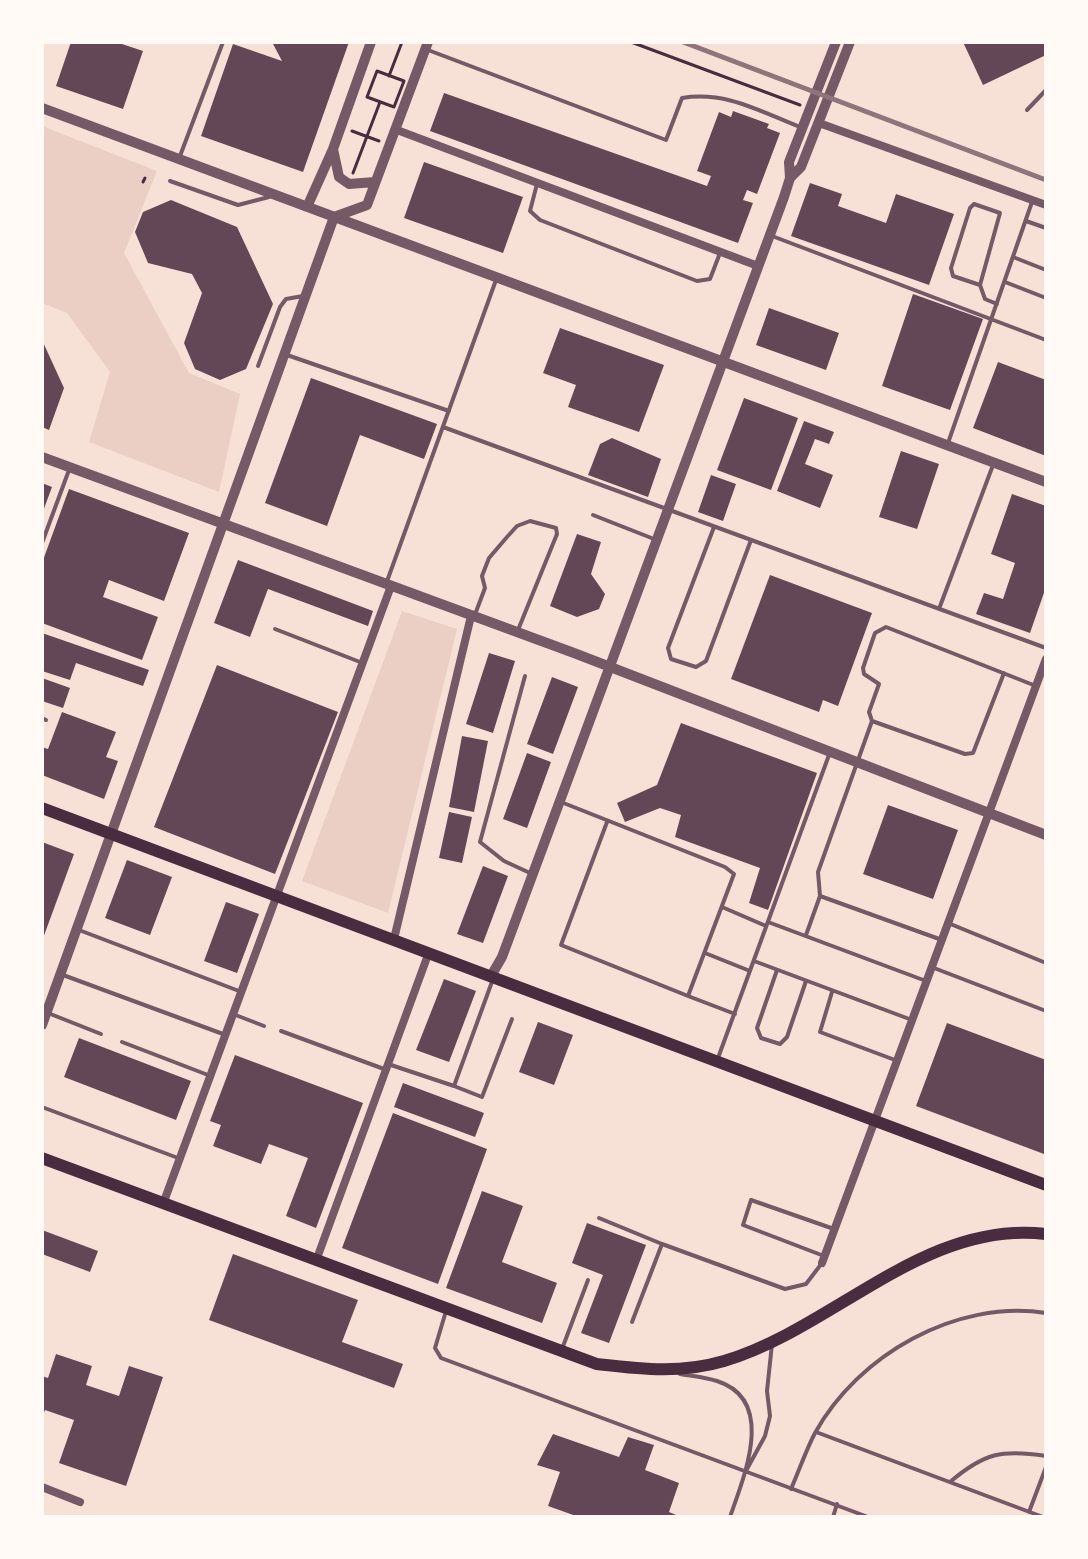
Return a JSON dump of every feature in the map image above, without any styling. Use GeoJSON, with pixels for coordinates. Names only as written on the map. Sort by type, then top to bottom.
{"type":"FeatureCollection","features":[{"type":"Feature","properties":{"kind":"main road"},"geometry":{"type":"LineString","coordinates":[[42,808],[1046,1185]]}},
{"type":"Feature","properties":{"kind":"main road"},"geometry":{"type":"LineString","coordinates":[[42,1158],[597,1364],[672,1372],[724,1361],[798,1331],[896,1272],[940,1250],[982,1237],[1025,1231],[1046,1234]]}},
{"type":"Feature","properties":{"kind":"street"},"geometry":{"type":"LineString","coordinates":[[307,207],[333,149],[371,42]]}},
{"type":"Feature","properties":{"kind":"street"},"geometry":{"type":"LineString","coordinates":[[492,976],[502,957],[770,235],[790,178],[789,162],[836,42]]}},
{"type":"Feature","properties":{"kind":"street"},"geometry":{"type":"LineString","coordinates":[[790,178],[801,167],[850,42]]}},
{"type":"Feature","properties":{"kind":"street"},"geometry":{"type":"LineString","coordinates":[[334,217],[367,205],[427,46]]}},
{"type":"Feature","properties":{"kind":"street"},"geometry":{"type":"LineString","coordinates":[[42,108],[1046,482]]}},
{"type":"Feature","properties":{"kind":"street"},"geometry":{"type":"LineString","coordinates":[[819,123],[1046,205]]}},
{"type":"Feature","properties":{"kind":"street"},"geometry":{"type":"LineString","coordinates":[[397,130],[758,266]]}},
{"type":"Feature","properties":{"kind":"street"},"geometry":{"type":"LineString","coordinates":[[333,149],[333,162],[339,177],[349,184],[363,186],[375,182]]}},
{"type":"Feature","properties":{"kind":"street"},"geometry":{"type":"LineString","coordinates":[[44,1019],[334,217]]}},
{"type":"Feature","properties":{"kind":"street"},"geometry":{"type":"LineString","coordinates":[[42,457],[610,667],[829,754],[1046,835]]}},
{"type":"Feature","properties":{"kind":"street"},"geometry":{"type":"LineString","coordinates":[[163,1204],[363,663],[388,585]]}},
{"type":"Feature","properties":{"kind":"street"},"geometry":{"type":"LineString","coordinates":[[394,939],[473,616]]}},
{"type":"Feature","properties":{"kind":"street"},"geometry":{"type":"LineString","coordinates":[[823,1259],[1046,659]]}},
{"type":"Feature","properties":{"kind":"street"},"geometry":{"type":"LineString","coordinates":[[316,1261],[429,952]]}},
{"type":"Feature","properties":{"kind":"street"},"geometry":{"type":"LineString","coordinates":[[42,1487],[80,1502]]}},
{"type":"Feature","properties":{"kind":"lane"},"geometry":{"type":"LineString","coordinates":[[179,159],[223,42]]}},
{"type":"Feature","properties":{"kind":"lane"},"geometry":{"type":"LineString","coordinates":[[427,46],[666,140],[682,98],[702,95],[719,95],[802,128]]}},
{"type":"Feature","properties":{"kind":"lane"},"geometry":{"type":"LineString","coordinates":[[1027,110],[1046,90]]}},
{"type":"Feature","properties":{"kind":"lane"},"geometry":{"type":"LineString","coordinates":[[170,181],[238,205],[276,195]]}},
{"type":"Feature","properties":{"kind":"lane"},"geometry":{"type":"LineString","coordinates":[[537,184],[530,211],[540,220],[697,281],[710,279],[720,253]]}},
{"type":"Feature","properties":{"kind":"lane"},"geometry":{"type":"LineString","coordinates":[[947,446],[1033,200]]}},
{"type":"Feature","properties":{"kind":"lane"},"geometry":{"type":"LineString","coordinates":[[980,285],[953,276],[951,268],[970,208],[974,204],[1000,213],[1001,220],[980,285],[985,299],[997,304]]}},
{"type":"Feature","properties":{"kind":"lane"},"geometry":{"type":"LineString","coordinates":[[1026,221],[1046,228]]}},
{"type":"Feature","properties":{"kind":"lane"},"geometry":{"type":"LineString","coordinates":[[770,235],[1046,340]]}},
{"type":"Feature","properties":{"kind":"lane"},"geometry":{"type":"LineString","coordinates":[[1013,257],[1046,270]]}},
{"type":"Feature","properties":{"kind":"lane"},"geometry":{"type":"LineString","coordinates":[[388,585],[497,278]]}},
{"type":"Feature","properties":{"kind":"lane"},"geometry":{"type":"LineString","coordinates":[[1005,282],[1046,298]]}},
{"type":"Feature","properties":{"kind":"lane"},"geometry":{"type":"LineString","coordinates":[[258,366],[280,307],[286,299],[306,296]]}},
{"type":"Feature","properties":{"kind":"lane"},"geometry":{"type":"LineString","coordinates":[[285,354],[449,411]]}},
{"type":"Feature","properties":{"kind":"lane"},"geometry":{"type":"LineString","coordinates":[[443,427],[1046,648]]}},
{"type":"Feature","properties":{"kind":"lane"},"geometry":{"type":"LineString","coordinates":[[939,609],[994,463]]}},
{"type":"Feature","properties":{"kind":"lane"},"geometry":{"type":"LineString","coordinates":[[42,543],[70,467]]}},
{"type":"Feature","properties":{"kind":"lane"},"geometry":{"type":"LineString","coordinates":[[593,515],[656,539]]}},
{"type":"Feature","properties":{"kind":"lane"},"geometry":{"type":"LineString","coordinates":[[473,616],[485,588],[482,576],[489,558],[517,526],[530,521],[556,528],[557,534],[517,632]]}},
{"type":"Feature","properties":{"kind":"lane"},"geometry":{"type":"LineString","coordinates":[[714,527],[668,648],[671,659],[696,667],[706,661],[751,540]]}},
{"type":"Feature","properties":{"kind":"lane"},"geometry":{"type":"LineString","coordinates":[[806,936],[820,896],[818,872],[872,721],[869,712],[879,684],[864,674],[863,668],[875,633],[886,627],[1036,686]]}},
{"type":"Feature","properties":{"kind":"lane"},"geometry":{"type":"LineString","coordinates":[[275,629],[363,663]]}},
{"type":"Feature","properties":{"kind":"lane"},"geometry":{"type":"LineString","coordinates":[[872,721],[965,754],[973,753],[1004,673]]}},
{"type":"Feature","properties":{"kind":"lane"},"geometry":{"type":"LineString","coordinates":[[525,676],[480,842],[504,861],[532,874]]}},
{"type":"Feature","properties":{"kind":"lane"},"geometry":{"type":"LineString","coordinates":[[717,1061],[829,754]]}},
{"type":"Feature","properties":{"kind":"lane"},"geometry":{"type":"LineString","coordinates":[[559,801],[725,867],[734,874],[688,996]]}},
{"type":"Feature","properties":{"kind":"lane"},"geometry":{"type":"LineString","coordinates":[[607,822],[561,945],[735,1014]]}},
{"type":"Feature","properties":{"kind":"lane"},"geometry":{"type":"LineString","coordinates":[[820,896],[942,940]]}},
{"type":"Feature","properties":{"kind":"lane"},"geometry":{"type":"LineString","coordinates":[[722,907],[926,981]]}},
{"type":"Feature","properties":{"kind":"lane"},"geometry":{"type":"LineString","coordinates":[[948,923],[1046,963]]}},
{"type":"Feature","properties":{"kind":"lane"},"geometry":{"type":"LineString","coordinates":[[77,929],[241,992]]}},
{"type":"Feature","properties":{"kind":"lane"},"geometry":{"type":"LineString","coordinates":[[705,953],[750,971]]}},
{"type":"Feature","properties":{"kind":"lane"},"geometry":{"type":"LineString","coordinates":[[754,961],[912,1020]]}},
{"type":"Feature","properties":{"kind":"lane"},"geometry":{"type":"LineString","coordinates":[[932,967],[1046,1011]]}},
{"type":"Feature","properties":{"kind":"lane"},"geometry":{"type":"LineString","coordinates":[[777,970],[757,1028],[761,1038],[780,1044],[787,1037],[806,981]]}},
{"type":"Feature","properties":{"kind":"lane"},"geometry":{"type":"LineString","coordinates":[[60,974],[226,1035]]}},
{"type":"Feature","properties":{"kind":"lane"},"geometry":{"type":"LineString","coordinates":[[454,1086],[492,976]]}},
{"type":"Feature","properties":{"kind":"lane"},"geometry":{"type":"LineString","coordinates":[[832,991],[820,1032],[897,1061]]}},
{"type":"Feature","properties":{"kind":"lane"},"geometry":{"type":"LineString","coordinates":[[233,1014],[264,1026]]}},
{"type":"Feature","properties":{"kind":"lane"},"geometry":{"type":"LineString","coordinates":[[44,1019],[101,1034]]}},
{"type":"Feature","properties":{"kind":"lane"},"geometry":{"type":"LineString","coordinates":[[281,1031],[482,1097],[512,1019]]}},
{"type":"Feature","properties":{"kind":"lane"},"geometry":{"type":"LineString","coordinates":[[122,1042],[210,1076]]}},
{"type":"Feature","properties":{"kind":"lane"},"geometry":{"type":"LineString","coordinates":[[42,1107],[179,1159]]}},
{"type":"Feature","properties":{"kind":"lane"},"geometry":{"type":"LineString","coordinates":[[599,1218],[785,1289],[806,1284],[823,1259],[743,1225],[751,1200],[834,1229]]}},
{"type":"Feature","properties":{"kind":"lane"},"geometry":{"type":"LineString","coordinates":[[632,1322],[662,1244]]}},
{"type":"Feature","properties":{"kind":"lane"},"geometry":{"type":"LineString","coordinates":[[561,1351],[588,1280]]}},
{"type":"Feature","properties":{"kind":"lane"},"geometry":{"type":"LineString","coordinates":[[446,1309],[435,1348],[441,1358],[868,1517]]}},
{"type":"Feature","properties":{"kind":"lane"},"geometry":{"type":"LineString","coordinates":[[791,1489],[816,1432],[844,1393],[880,1358],[927,1330],[986,1314],[1046,1313]]}},
{"type":"Feature","properties":{"kind":"lane"},"geometry":{"type":"LineString","coordinates":[[745,1471],[765,1436],[770,1416],[767,1391],[772,1342]]}},
{"type":"Feature","properties":{"kind":"lane"},"geometry":{"type":"LineString","coordinates":[[672,1372],[719,1381],[737,1393],[750,1408],[753,1427],[745,1471],[730,1517]]}},
{"type":"Feature","properties":{"kind":"lane"},"geometry":{"type":"LineString","coordinates":[[816,1432],[1043,1517]]}},
{"type":"Feature","properties":{"kind":"lane"},"geometry":{"type":"LineString","coordinates":[[949,1482],[976,1461],[1011,1451],[1046,1456]]}},
{"type":"Feature","properties":{"kind":"lane"},"geometry":{"type":"LineString","coordinates":[[1029,1512],[1046,1467]]}},
{"type":"Feature","properties":{"kind":"lane"},"geometry":{"type":"LineString","coordinates":[[833,1517],[837,1504]]}},
{"type":"Feature","properties":{"kind":"path"},"geometry":{"type":"LineString","coordinates":[[389,76],[402,42]]}},
{"type":"Feature","properties":{"kind":"path"},"geometry":{"type":"LineString","coordinates":[[631,42],[798,104]]}},
{"type":"Feature","properties":{"kind":"path"},"geometry":{"type":"LineString","coordinates":[[377,71],[404,81],[394,107],[380,102],[367,97],[377,71]]}},
{"type":"Feature","properties":{"kind":"path"},"geometry":{"type":"LineString","coordinates":[[352,177],[380,102]]}},
{"type":"Feature","properties":{"kind":"path"},"geometry":{"type":"LineString","coordinates":[[351,131],[382,142]]}},
{"type":"Feature","properties":{"kind":"shaded area"},"geometry":{"type":"Polygon","coordinates":[[[42,126],[157,171],[124,253],[189,373],[240,394],[219,492],[89,442],[110,372],[67,313],[42,303],[42,126]]]}},
{"type":"Feature","properties":{"kind":"shaded area"},"geometry":{"type":"Polygon","coordinates":[[[402,611],[457,629],[388,913],[302,881],[402,611]]]}},
{"type":"Feature","properties":{"kind":"building"},"geometry":{"type":"Polygon","coordinates":[[[71,42],[116,42],[143,51],[123,109],[56,86],[71,42]]]}},
{"type":"Feature","properties":{"kind":"building"},"geometry":{"type":"Polygon","coordinates":[[[272,42],[349,42],[303,172],[201,136],[233,44],[282,61],[272,42]]]}},
{"type":"Feature","properties":{"kind":"building"},"geometry":{"type":"Polygon","coordinates":[[[963,42],[1046,42],[1046,55],[983,85],[963,42]]]}},
{"type":"Feature","properties":{"kind":"building"},"geometry":{"type":"Polygon","coordinates":[[[444,93],[707,186],[711,176],[697,171],[719,112],[731,117],[733,111],[769,124],[767,128],[780,133],[757,194],[747,190],[743,200],[753,203],[738,243],[430,131],[444,93]]]}},
{"type":"Feature","properties":{"kind":"building"},"geometry":{"type":"Polygon","coordinates":[[[424,162],[523,197],[503,253],[404,218],[424,162]]]}},
{"type":"Feature","properties":{"kind":"building"},"geometry":{"type":"Polygon","coordinates":[[[810,183],[842,194],[838,206],[886,223],[896,194],[954,214],[929,285],[791,236],[810,183]]]}},
{"type":"Feature","properties":{"kind":"building"},"geometry":{"type":"Polygon","coordinates":[[[171,200],[237,227],[273,304],[246,369],[220,380],[195,369],[184,343],[202,293],[192,274],[148,263],[135,232],[143,212],[171,200]]]}},
{"type":"Feature","properties":{"kind":"building"},"geometry":{"type":"Polygon","coordinates":[[[913,294],[983,319],[950,410],[882,386],[913,294]]]}},
{"type":"Feature","properties":{"kind":"building"},"geometry":{"type":"Polygon","coordinates":[[[769,308],[839,333],[826,370],[756,345],[769,308]]]}},
{"type":"Feature","properties":{"kind":"building"},"geometry":{"type":"Polygon","coordinates":[[[560,328],[664,365],[639,432],[568,407],[576,385],[543,373],[560,328]]]}},
{"type":"Feature","properties":{"kind":"building"},"geometry":{"type":"Polygon","coordinates":[[[42,340],[64,388],[49,430],[42,427],[42,340]]]}},
{"type":"Feature","properties":{"kind":"building"},"geometry":{"type":"Polygon","coordinates":[[[998,362],[1046,380],[1046,456],[973,428],[998,362]]]}},
{"type":"Feature","properties":{"kind":"building"},"geometry":{"type":"Polygon","coordinates":[[[311,378],[437,424],[424,459],[360,435],[327,526],[265,503],[311,378]]]}},
{"type":"Feature","properties":{"kind":"building"},"geometry":{"type":"Polygon","coordinates":[[[744,398],[798,418],[771,490],[717,470],[744,398]]]}},
{"type":"Feature","properties":{"kind":"building"},"geometry":{"type":"Polygon","coordinates":[[[804,421],[834,432],[829,444],[815,439],[805,464],[833,475],[820,508],[777,491],[804,421]]]}},
{"type":"Feature","properties":{"kind":"building"},"geometry":{"type":"Polygon","coordinates":[[[612,438],[661,459],[648,497],[588,475],[600,444],[612,438]]]}},
{"type":"Feature","properties":{"kind":"building"},"geometry":{"type":"Polygon","coordinates":[[[901,451],[939,464],[917,529],[879,517],[901,451]]]}},
{"type":"Feature","properties":{"kind":"building"},"geometry":{"type":"Polygon","coordinates":[[[711,475],[736,484],[723,521],[698,512],[711,475]]]}},
{"type":"Feature","properties":{"kind":"building"},"geometry":{"type":"Polygon","coordinates":[[[42,483],[52,487],[42,514],[42,483]]]}},
{"type":"Feature","properties":{"kind":"building"},"geometry":{"type":"Polygon","coordinates":[[[69,489],[189,533],[164,601],[109,580],[103,597],[158,617],[142,660],[42,623],[42,563],[69,489]]]}},
{"type":"Feature","properties":{"kind":"building"},"geometry":{"type":"Polygon","coordinates":[[[1012,494],[1046,506],[1046,587],[1030,633],[976,614],[984,593],[1003,599],[1015,563],[991,554],[1012,494]]]}},
{"type":"Feature","properties":{"kind":"building"},"geometry":{"type":"Polygon","coordinates":[[[577,534],[601,542],[591,574],[605,594],[599,609],[577,617],[550,606],[577,534]]]}},
{"type":"Feature","properties":{"kind":"building"},"geometry":{"type":"Polygon","coordinates":[[[238,560],[373,611],[368,626],[268,589],[250,637],[214,623],[238,560]]]}},
{"type":"Feature","properties":{"kind":"building"},"geometry":{"type":"Polygon","coordinates":[[[770,575],[872,613],[838,706],[823,700],[819,712],[731,679],[770,575]]]}},
{"type":"Feature","properties":{"kind":"building"},"geometry":{"type":"Polygon","coordinates":[[[42,633],[149,670],[143,686],[76,663],[70,680],[42,671],[42,633]]]}},
{"type":"Feature","properties":{"kind":"building"},"geometry":{"type":"Polygon","coordinates":[[[489,653],[515,661],[493,733],[466,724],[489,653]]]}},
{"type":"Feature","properties":{"kind":"building"},"geometry":{"type":"Polygon","coordinates":[[[217,665],[338,712],[275,874],[154,827],[217,665]]]}},
{"type":"Feature","properties":{"kind":"building"},"geometry":{"type":"Polygon","coordinates":[[[552,677],[578,687],[553,754],[527,744],[552,677]]]}},
{"type":"Feature","properties":{"kind":"building"},"geometry":{"type":"Polygon","coordinates":[[[42,678],[70,688],[63,708],[42,701],[42,678]]]}},
{"type":"Feature","properties":{"kind":"building"},"geometry":{"type":"Polygon","coordinates":[[[62,712],[116,732],[106,757],[118,761],[104,799],[42,775],[42,747],[48,749],[62,712]]]}},
{"type":"Feature","properties":{"kind":"building"},"geometry":{"type":"Polygon","coordinates":[[[681,723],[817,773],[768,910],[749,903],[760,868],[675,837],[681,815],[660,808],[625,822],[617,803],[657,785],[681,723]]]}},
{"type":"Feature","properties":{"kind":"building"},"geometry":{"type":"Polygon","coordinates":[[[462,736],[488,741],[474,812],[449,807],[462,736]]]}},
{"type":"Feature","properties":{"kind":"building"},"geometry":{"type":"Polygon","coordinates":[[[527,753],[551,762],[527,828],[503,819],[527,753]]]}},
{"type":"Feature","properties":{"kind":"building"},"geometry":{"type":"Polygon","coordinates":[[[888,805],[958,830],[933,899],[863,874],[888,805]]]}},
{"type":"Feature","properties":{"kind":"building"},"geometry":{"type":"Polygon","coordinates":[[[449,812],[472,817],[462,863],[439,858],[449,812]]]}},
{"type":"Feature","properties":{"kind":"building"},"geometry":{"type":"Polygon","coordinates":[[[42,842],[74,854],[42,941],[42,842]]]}},
{"type":"Feature","properties":{"kind":"building"},"geometry":{"type":"Polygon","coordinates":[[[127,860],[172,877],[150,935],[105,918],[127,860]]]}},
{"type":"Feature","properties":{"kind":"building"},"geometry":{"type":"Polygon","coordinates":[[[483,866],[508,876],[483,943],[457,934],[483,866]]]}},
{"type":"Feature","properties":{"kind":"building"},"geometry":{"type":"Polygon","coordinates":[[[226,902],[259,914],[237,973],[204,961],[226,902]]]}},
{"type":"Feature","properties":{"kind":"building"},"geometry":{"type":"Polygon","coordinates":[[[444,979],[476,991],[449,1062],[416,1050],[444,979]]]}},
{"type":"Feature","properties":{"kind":"building"},"geometry":{"type":"Polygon","coordinates":[[[538,1022],[573,1035],[554,1085],[519,1072],[538,1022]]]}},
{"type":"Feature","properties":{"kind":"building"},"geometry":{"type":"Polygon","coordinates":[[[947,1023],[1046,1060],[1044,1154],[916,1106],[947,1023]]]}},
{"type":"Feature","properties":{"kind":"building"},"geometry":{"type":"Polygon","coordinates":[[[79,1038],[191,1081],[176,1120],[64,1077],[79,1038]]]}},
{"type":"Feature","properties":{"kind":"building"},"geometry":{"type":"Polygon","coordinates":[[[235,1055],[363,1103],[316,1228],[286,1216],[308,1158],[269,1144],[261,1164],[213,1146],[221,1125],[210,1121],[235,1055]]]}},
{"type":"Feature","properties":{"kind":"building"},"geometry":{"type":"Polygon","coordinates":[[[403,1083],[484,1113],[475,1137],[394,1107],[403,1083]]]}},
{"type":"Feature","properties":{"kind":"building"},"geometry":{"type":"Polygon","coordinates":[[[393,1113],[487,1149],[438,1284],[342,1248],[393,1113]]]}},
{"type":"Feature","properties":{"kind":"building"},"geometry":{"type":"Polygon","coordinates":[[[482,1191],[523,1206],[502,1262],[557,1283],[542,1323],[446,1288],[482,1191]]]}},
{"type":"Feature","properties":{"kind":"building"},"geometry":{"type":"Polygon","coordinates":[[[587,1223],[646,1245],[609,1343],[581,1333],[603,1275],[572,1263],[587,1223]]]}},
{"type":"Feature","properties":{"kind":"building"},"geometry":{"type":"Polygon","coordinates":[[[42,1230],[98,1251],[90,1272],[42,1254],[42,1230]]]}},
{"type":"Feature","properties":{"kind":"building"},"geometry":{"type":"Polygon","coordinates":[[[233,1254],[358,1300],[342,1342],[403,1364],[394,1388],[209,1320],[233,1254]]]}},
{"type":"Feature","properties":{"kind":"building"},"geometry":{"type":"Polygon","coordinates":[[[56,1354],[92,1366],[86,1385],[119,1396],[129,1366],[163,1377],[126,1486],[59,1463],[74,1420],[45,1410],[42,1418],[42,1376],[48,1378],[56,1354]]]}},
{"type":"Feature","properties":{"kind":"building"},"geometry":{"type":"Polygon","coordinates":[[[553,1434],[619,1457],[628,1437],[654,1445],[645,1470],[679,1483],[669,1512],[681,1517],[579,1517],[548,1506],[560,1472],[537,1465],[553,1434]]]}},
{"type":"Feature","properties":{"kind":"railway"},"geometry":{"type":"LineString","coordinates":[[683,42],[1046,180]]}}]}
